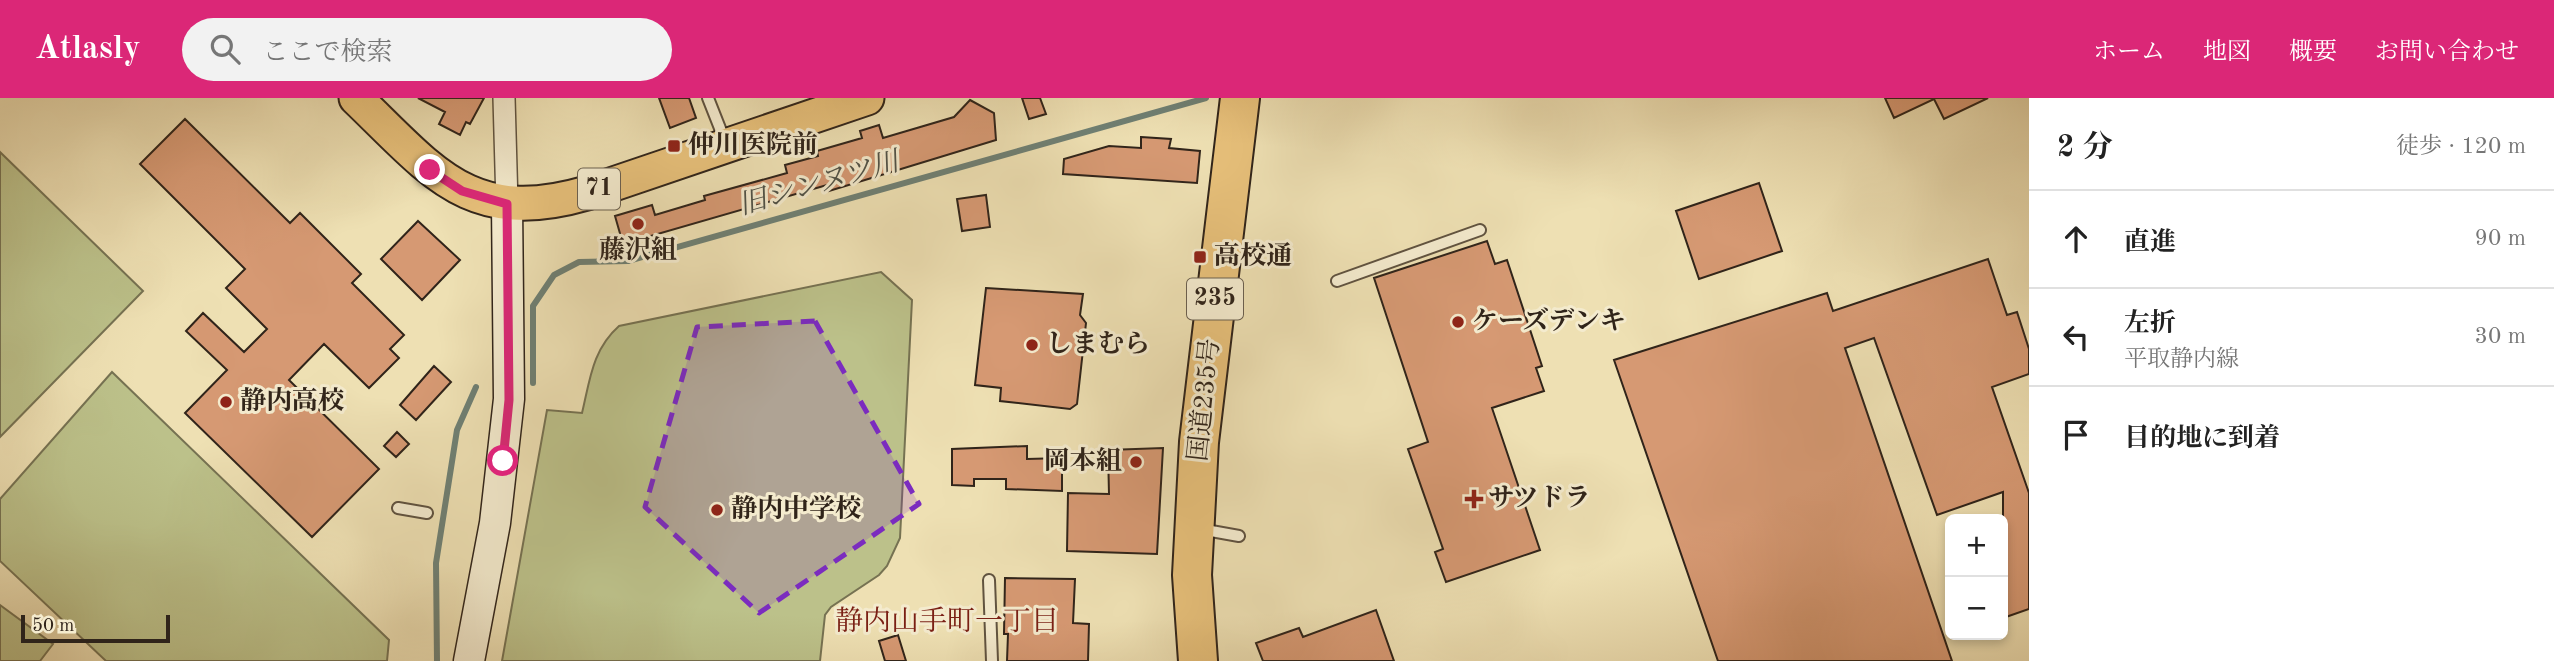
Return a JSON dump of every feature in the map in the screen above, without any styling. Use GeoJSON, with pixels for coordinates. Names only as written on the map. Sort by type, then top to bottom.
{"type":"FeatureCollection","features":[{"type":"Feature","properties":{"kind":"highway","name":"国道235号"},"geometry":{"type":"LineString","coordinates":[[1198,661],[1193,625],[1194,528],[1199,442],[1240,98]]}},
{"type":"Feature","properties":{"kind":"main road","name":"71"},"geometry":{"type":"LineString","coordinates":[[355,98],[430,170],[462,191],[507,204],[552,203],[867,98]]}},
{"type":"Feature","properties":{"kind":"street"},"geometry":{"type":"LineString","coordinates":[[469,661],[495,523],[509,400],[505,98]]}},
{"type":"Feature","properties":{"kind":"lane"},"geometry":{"type":"LineString","coordinates":[[708,98],[726,145]]}},
{"type":"Feature","properties":{"kind":"lane"},"geometry":{"type":"LineString","coordinates":[[1337,281],[1480,230]]}},
{"type":"Feature","properties":{"kind":"lane"},"geometry":{"type":"LineString","coordinates":[[398,508],[427,513]]}},
{"type":"Feature","properties":{"kind":"lane"},"geometry":{"type":"LineString","coordinates":[[1194,528],[1239,536]]}},
{"type":"Feature","properties":{"kind":"lane"},"geometry":{"type":"LineString","coordinates":[[989,580],[992,661]]}},
{"type":"Feature","properties":{"kind":"highlighted area"},"geometry":{"type":"Polygon","coordinates":[[[815,321],[919,504],[759,613],[645,507],[697,327],[815,321]]]}},
{"type":"Feature","properties":{"kind":"green space"},"geometry":{"type":"Polygon","coordinates":[[[0,152],[143,291],[0,437],[0,152]]]}},
{"type":"Feature","properties":{"kind":"green space","name":"静内中学校"},"geometry":{"type":"Polygon","coordinates":[[[881,272],[912,300],[900,538],[887,566],[879,575],[831,607],[825,615],[820,661],[502,661],[547,410],[582,413],[590,377],[598,355],[610,335],[619,326],[881,272]]]}},
{"type":"Feature","properties":{"kind":"green space"},"geometry":{"type":"Polygon","coordinates":[[[112,372],[389,640],[387,661],[106,661],[0,561],[0,499],[112,372]]]}},
{"type":"Feature","properties":{"kind":"green space"},"geometry":{"type":"Polygon","coordinates":[[[0,605],[53,644],[40,661],[0,661],[0,605]]]}},
{"type":"Feature","properties":{"kind":"building"},"geometry":{"type":"Polygon","coordinates":[[[418,98],[484,98],[470,124],[466,122],[460,135],[439,124],[445,112],[418,98]]]}},
{"type":"Feature","properties":{"kind":"building"},"geometry":{"type":"Polygon","coordinates":[[[659,98],[689,98],[696,118],[670,128],[659,98]]]}},
{"type":"Feature","properties":{"kind":"building"},"geometry":{"type":"Polygon","coordinates":[[[1022,98],[1040,98],[1046,114],[1029,119],[1022,98]]]}},
{"type":"Feature","properties":{"kind":"building"},"geometry":{"type":"Polygon","coordinates":[[[1885,98],[1988,98],[1944,119],[1934,99],[1894,118],[1885,98]]]}},
{"type":"Feature","properties":{"kind":"building"},"geometry":{"type":"Polygon","coordinates":[[[970,100],[994,113],[996,140],[829,191],[827,185],[623,244],[615,216],[652,205],[655,215],[705,200],[704,196],[787,173],[785,165],[818,156],[817,151],[862,138],[860,131],[879,125],[883,138],[954,117],[970,100]]]}},
{"type":"Feature","properties":{"kind":"building"},"geometry":{"type":"Polygon","coordinates":[[[185,119],[290,223],[300,213],[361,274],[352,283],[404,335],[390,349],[399,358],[369,388],[324,344],[289,380],[379,469],[312,537],[185,413],[227,370],[186,331],[203,313],[244,352],[267,329],[226,288],[245,269],[140,164],[185,119]]]}},
{"type":"Feature","properties":{"kind":"building"},"geometry":{"type":"Polygon","coordinates":[[[1141,137],[1171,139],[1169,148],[1200,151],[1197,183],[1063,174],[1064,159],[1109,146],[1141,148],[1141,137]]]}},
{"type":"Feature","properties":{"kind":"building"},"geometry":{"type":"Polygon","coordinates":[[[1759,183],[1782,251],[1699,279],[1676,211],[1759,183]]]}},
{"type":"Feature","properties":{"kind":"building"},"geometry":{"type":"Polygon","coordinates":[[[986,195],[990,227],[962,231],[957,199],[986,195]]]}},
{"type":"Feature","properties":{"kind":"building"},"geometry":{"type":"Polygon","coordinates":[[[418,221],[460,260],[422,300],[381,259],[418,221]]]}},
{"type":"Feature","properties":{"kind":"building"},"geometry":{"type":"Polygon","coordinates":[[[1487,241],[1495,264],[1507,260],[1542,366],[1536,368],[1544,391],[1492,408],[1540,550],[1446,582],[1435,552],[1443,549],[1408,449],[1428,442],[1374,278],[1487,241]]]}},
{"type":"Feature","properties":{"kind":"building"},"geometry":{"type":"Polygon","coordinates":[[[1988,259],[2007,315],[2017,312],[2029,349],[2029,374],[1992,387],[2029,493],[2029,609],[2008,616],[2008,514],[2003,514],[2003,492],[1937,515],[1874,338],[1845,348],[1952,661],[1718,661],[1614,360],[1827,293],[1833,311],[1988,259]]]}},
{"type":"Feature","properties":{"kind":"building","name":"しまむら"},"geometry":{"type":"Polygon","coordinates":[[[986,288],[1083,294],[1080,315],[1086,323],[1077,404],[1070,409],[1000,401],[1001,388],[975,385],[986,288]]]}},
{"type":"Feature","properties":{"kind":"building"},"geometry":{"type":"Polygon","coordinates":[[[434,366],[451,382],[416,420],[400,405],[434,366]]]}},
{"type":"Feature","properties":{"kind":"building"},"geometry":{"type":"Polygon","coordinates":[[[397,432],[409,444],[396,457],[384,446],[397,432]]]}},
{"type":"Feature","properties":{"kind":"building"},"geometry":{"type":"Polygon","coordinates":[[[1027,446],[1027,459],[1062,458],[1062,491],[1006,489],[1006,479],[974,479],[974,486],[952,485],[952,449],[1027,446]]]}},
{"type":"Feature","properties":{"kind":"building"},"geometry":{"type":"Polygon","coordinates":[[[1163,448],[1157,554],[1067,551],[1068,493],[1109,494],[1108,450],[1163,448]]]}},
{"type":"Feature","properties":{"kind":"building"},"geometry":{"type":"Polygon","coordinates":[[[1005,578],[1075,579],[1073,623],[1089,624],[1088,661],[1007,661],[1008,634],[1004,634],[1005,578]]]}},
{"type":"Feature","properties":{"kind":"building"},"geometry":{"type":"Polygon","coordinates":[[[1376,610],[1394,661],[1263,661],[1256,643],[1299,628],[1303,637],[1376,610]]]}},
{"type":"Feature","properties":{"kind":"building"},"geometry":{"type":"Polygon","coordinates":[[[898,635],[906,661],[885,661],[879,641],[898,635]]]}},
{"type":"Feature","properties":{"kind":"waterway","name":"旧シンヌツ川"},"geometry":{"type":"LineString","coordinates":[[533,383],[533,306],[554,275],[579,262],[628,261],[1206,98]]}},
{"type":"Feature","properties":{"kind":"waterway","name":"旧シンヌツ川"},"geometry":{"type":"LineString","coordinates":[[437,661],[436,563],[457,430],[476,387]]}},
{"type":"Feature","properties":{"kind":"place","name":"仲川医院前"},"geometry":{"type":"Point","coordinates":[674,146]}},
{"type":"Feature","properties":{"kind":"place","name":"藤沢組"},"geometry":{"type":"Point","coordinates":[638,224]}},
{"type":"Feature","properties":{"kind":"place","name":"高校通"},"geometry":{"type":"Point","coordinates":[1200,257]}},
{"type":"Feature","properties":{"kind":"place","name":"ケーズデンキ"},"geometry":{"type":"Point","coordinates":[1458,322]}},
{"type":"Feature","properties":{"kind":"place","name":"しまむら"},"geometry":{"type":"Point","coordinates":[1032,345]}},
{"type":"Feature","properties":{"kind":"place","name":"静内高校"},"geometry":{"type":"Point","coordinates":[226,402]}},
{"type":"Feature","properties":{"kind":"place","name":"岡本組"},"geometry":{"type":"Point","coordinates":[1136,462]}},
{"type":"Feature","properties":{"kind":"place","name":"サツドラ"},"geometry":{"type":"Point","coordinates":[1474,499]}},
{"type":"Feature","properties":{"kind":"place","name":"静内中学校"},"geometry":{"type":"Point","coordinates":[717,510]}},
{"type":"Feature","properties":{"kind":"district","name":"静内山手町一丁目"},"geometry":{"type":"Point","coordinates":[947,623]}},
{"type":"Feature","properties":{"kind":"route"},"geometry":{"type":"LineString","coordinates":[[430,170],[462,191],[507,204],[509,400],[503,461]]}}]}
